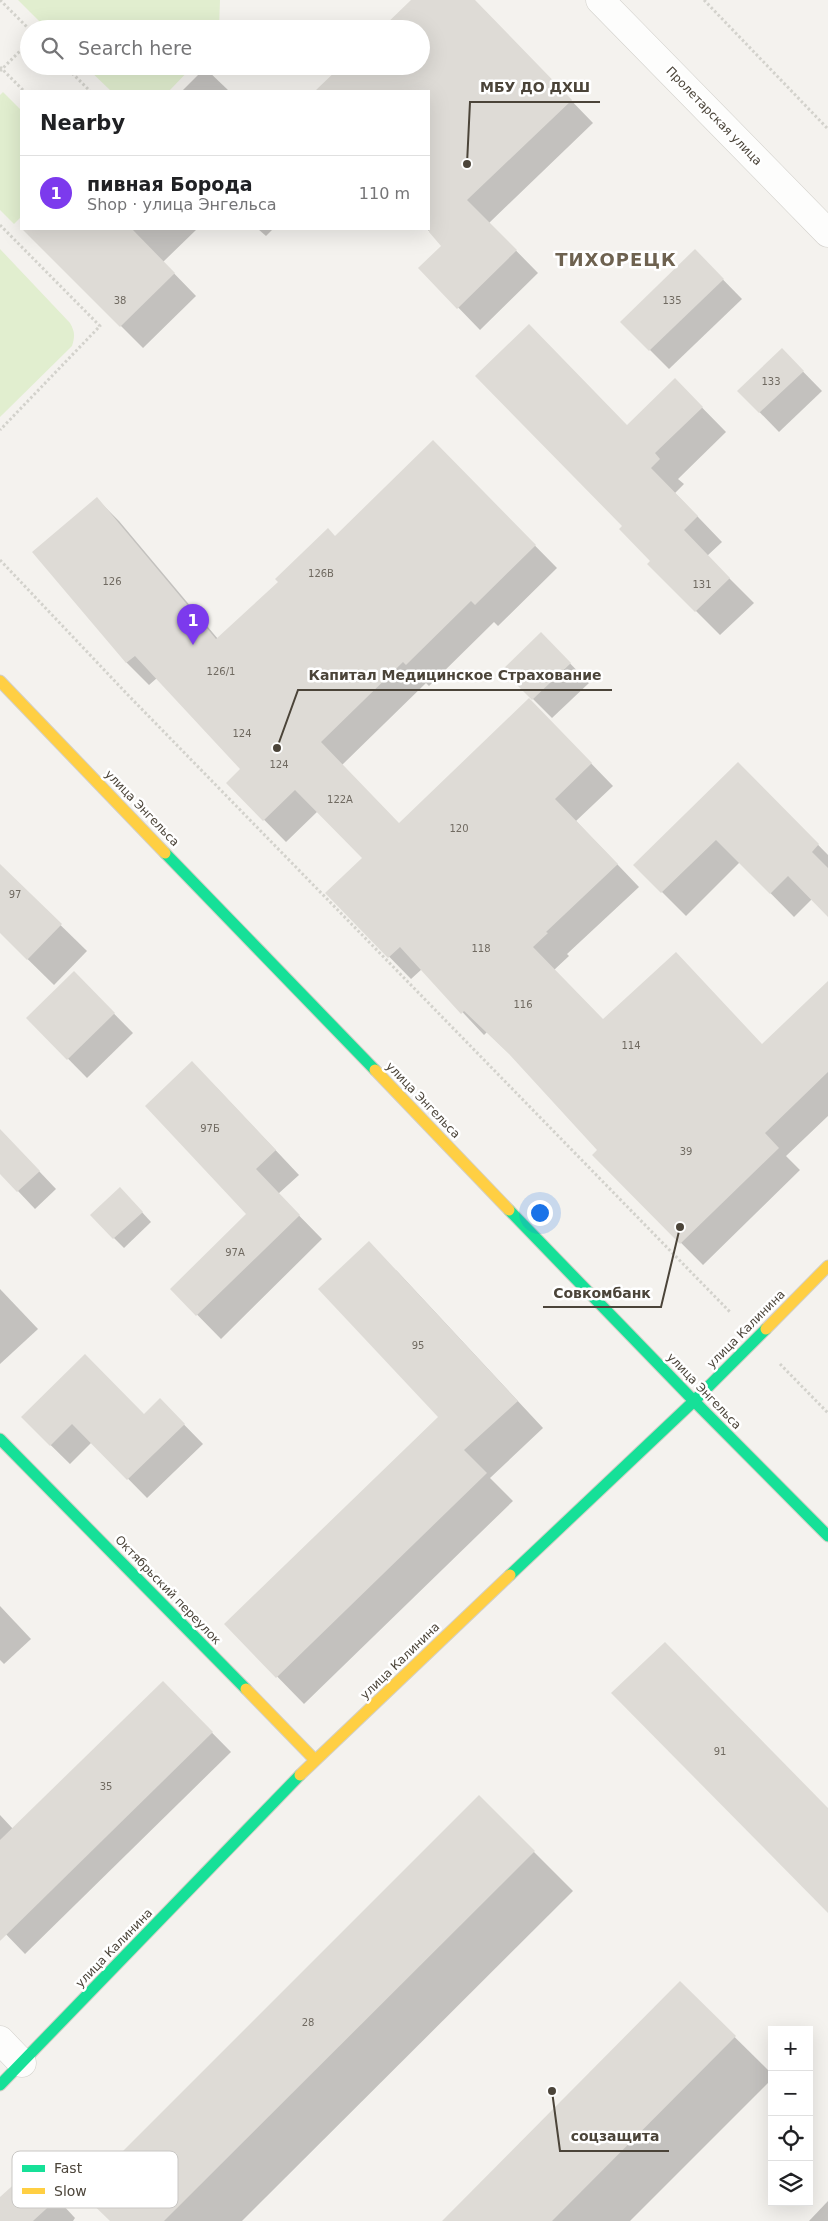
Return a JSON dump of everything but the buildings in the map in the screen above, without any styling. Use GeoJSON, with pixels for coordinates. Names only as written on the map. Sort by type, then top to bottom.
{"type":"FeatureCollection","features":[{"type":"Feature","properties":{"kind":"street","name":"Пролетарская улица"},"geometry":{"type":"LineString","coordinates":[[600,0],[828,233]]}},
{"type":"Feature","properties":{"kind":"street","name":"улица Энгельса"},"geometry":{"type":"LineString","coordinates":[[0,681],[694,1401],[828,1536]]}},
{"type":"Feature","properties":{"kind":"street","name":"улица Калинина"},"geometry":{"type":"LineString","coordinates":[[0,2085],[316,1760],[694,1401],[828,1266]]}},
{"type":"Feature","properties":{"kind":"street","name":"Октябрьский переулок"},"geometry":{"type":"LineString","coordinates":[[0,1439],[316,1760]]}},
{"type":"Feature","properties":{"kind":"street"},"geometry":{"type":"LineString","coordinates":[[0,2040],[22,2062]]}},
{"type":"Feature","properties":{"kind":"path"},"geometry":{"type":"LineString","coordinates":[[0,0],[20,20]]}},
{"type":"Feature","properties":{"kind":"path"},"geometry":{"type":"LineString","coordinates":[[704,0],[828,129]]}},
{"type":"Feature","properties":{"kind":"path"},"geometry":{"type":"LineString","coordinates":[[20,51],[1,69],[23,90]]}},
{"type":"Feature","properties":{"kind":"path"},"geometry":{"type":"LineString","coordinates":[[74,75],[89,90]]}},
{"type":"Feature","properties":{"kind":"path"},"geometry":{"type":"LineString","coordinates":[[0,225],[100,326],[0,430]]}},
{"type":"Feature","properties":{"kind":"path"},"geometry":{"type":"LineString","coordinates":[[0,560],[135,702],[828,1413]]}},
{"type":"Feature","properties":{"kind":"green space"},"geometry":{"type":"Polygon","coordinates":[[[18,0],[220,0],[219,20],[38,20],[18,0]]]}},
{"type":"Feature","properties":{"kind":"green space"},"geometry":{"type":"Polygon","coordinates":[[[94,75],[184,75],[170,90],[110,90],[94,75]]]}},
{"type":"Feature","properties":{"kind":"green space"},"geometry":{"type":"Polygon","coordinates":[[[3,92],[20,109],[20,218],[14,224],[0,210],[0,95],[3,92]]]}},
{"type":"Feature","properties":{"kind":"green space"},"geometry":{"type":"Polygon","coordinates":[[[0,249],[70,323],[74,337],[72,346],[0,417],[0,249]]]}},
{"type":"Feature","properties":{"kind":"traffic: fast"},"geometry":{"type":"LineString","coordinates":[[165,853],[375,1070]]}},
{"type":"Feature","properties":{"kind":"traffic: fast"},"geometry":{"type":"LineString","coordinates":[[509,1210],[828,1536]]}},
{"type":"Feature","properties":{"kind":"traffic: fast"},"geometry":{"type":"LineString","coordinates":[[510,1575],[694,1401],[766,1329]]}},
{"type":"Feature","properties":{"kind":"traffic: fast"},"geometry":{"type":"LineString","coordinates":[[0,1439],[246,1689]]}},
{"type":"Feature","properties":{"kind":"traffic: fast"},"geometry":{"type":"LineString","coordinates":[[0,2085],[300,1775]]}},
{"type":"Feature","properties":{"kind":"traffic: slow"},"geometry":{"type":"LineString","coordinates":[[0,681],[165,853]]}},
{"type":"Feature","properties":{"kind":"traffic: slow"},"geometry":{"type":"LineString","coordinates":[[375,1070],[509,1210]]}},
{"type":"Feature","properties":{"kind":"traffic: slow"},"geometry":{"type":"LineString","coordinates":[[766,1329],[828,1266]]}},
{"type":"Feature","properties":{"kind":"traffic: slow"},"geometry":{"type":"LineString","coordinates":[[300,1775],[510,1575]]}},
{"type":"Feature","properties":{"kind":"traffic: slow"},"geometry":{"type":"LineString","coordinates":[[246,1689],[315,1760]]}},
{"type":"Feature","properties":{"kind":"place","name":"МБУ ДО ДХШ"},"geometry":{"type":"Point","coordinates":[467,164]}},
{"type":"Feature","properties":{"kind":"place","name":"пивная Борода"},"geometry":{"type":"Point","coordinates":[193,645]}},
{"type":"Feature","properties":{"kind":"place","name":"Капитал Медицинское Страхование"},"geometry":{"type":"Point","coordinates":[277,748]}},
{"type":"Feature","properties":{"kind":"place","name":"Совкомбанк"},"geometry":{"type":"Point","coordinates":[680,1227]}},
{"type":"Feature","properties":{"kind":"place","name":"соцзащита"},"geometry":{"type":"Point","coordinates":[552,2091]}},
{"type":"Feature","properties":{"kind":"district","name":"ТИХОРЕЦК"},"geometry":{"type":"Point","coordinates":[616,260]}}]}
